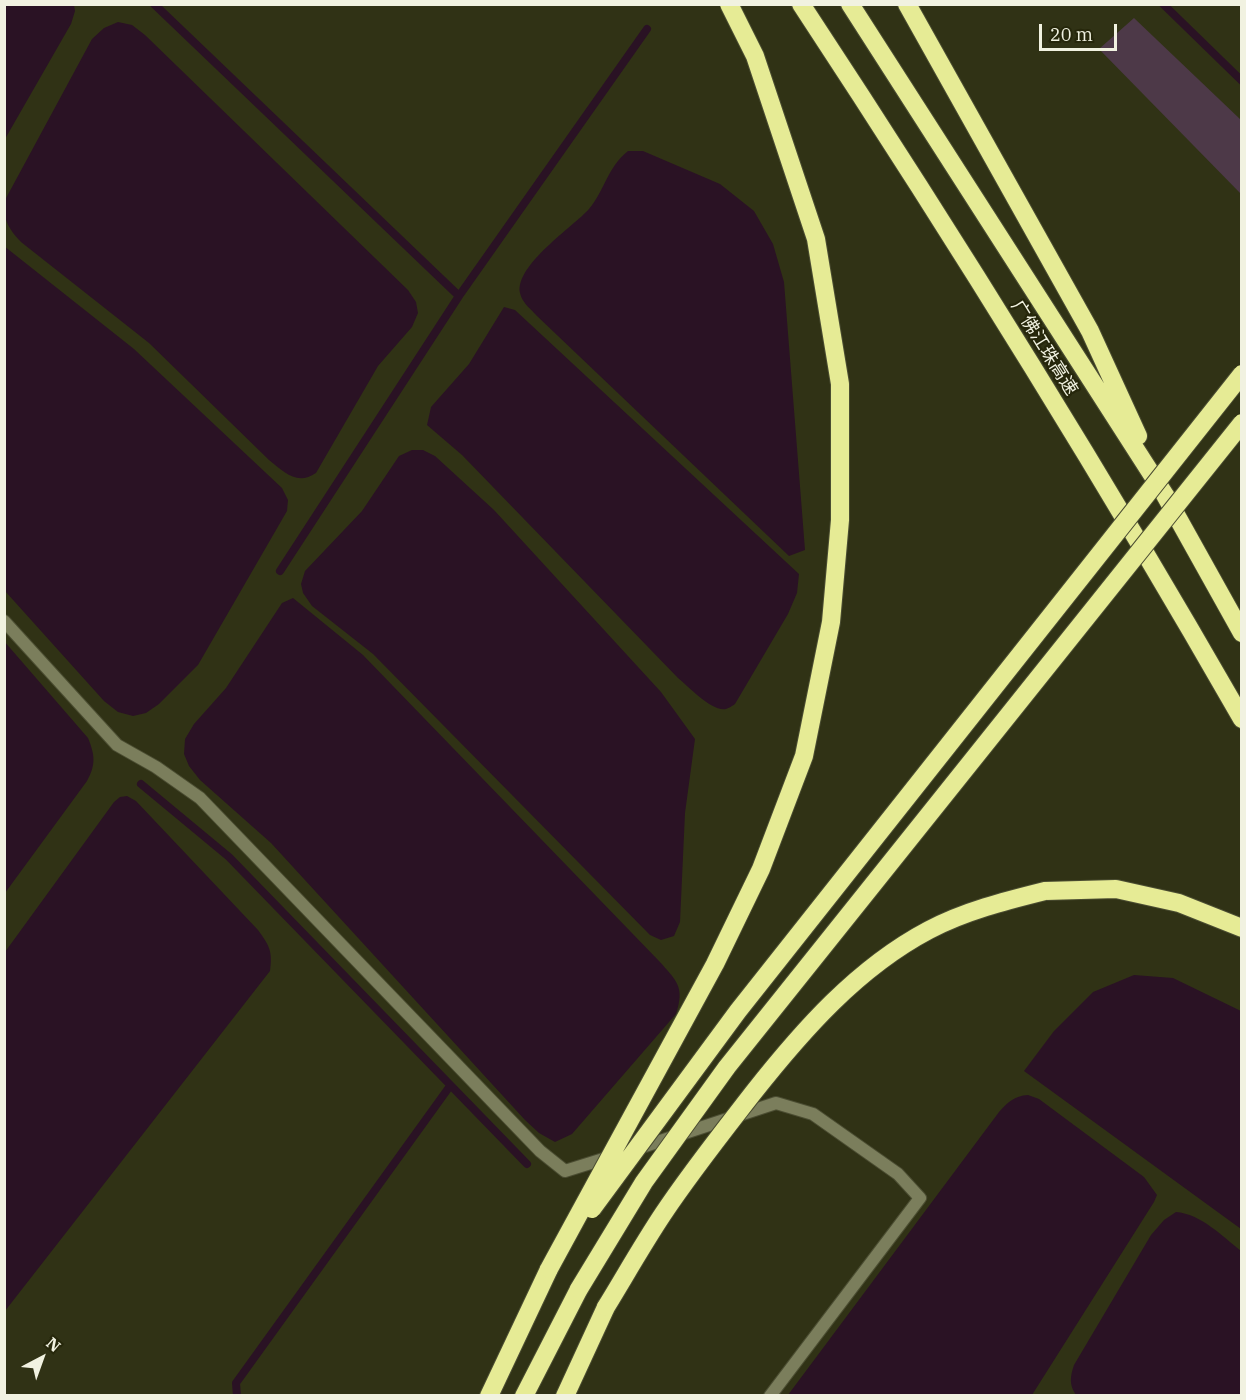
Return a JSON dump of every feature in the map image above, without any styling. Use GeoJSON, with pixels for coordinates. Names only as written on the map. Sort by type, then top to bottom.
{"type":"FeatureCollection","features":[{"type":"Feature","properties":{"kind":"highway"},"geometry":{"type":"LineString","coordinates":[[489,1395],[549,1269],[715,964],[761,869],[804,756],[831,622],[840,520],[840,384],[816,239],[755,56],[729,4]]}},
{"type":"Feature","properties":{"kind":"highway","name":"广佛江珠高速"},"geometry":{"type":"LineString","coordinates":[[850,4],[1165,495],[1242,633]]}},
{"type":"Feature","properties":{"kind":"highway"},"geometry":{"type":"LineString","coordinates":[[907,4],[1090,332],[1165,495]]}},
{"type":"Feature","properties":{"kind":"highway","name":"广佛江珠高速"},"geometry":{"type":"LineString","coordinates":[[802,6],[1015,339],[1242,719]]}},
{"type":"Feature","properties":{"kind":"highway"},"geometry":{"type":"LineString","coordinates":[[549,1269],[738,1011],[1242,374]]}},
{"type":"Feature","properties":{"kind":"highway"},"geometry":{"type":"LineString","coordinates":[[524,1395],[579,1289],[644,1182],[727,1067],[1242,423]]}},
{"type":"Feature","properties":{"kind":"highway"},"geometry":{"type":"LineString","coordinates":[[565,1395],[606,1307],[663,1214],[712,1146],[772,1069],[828,1005],[878,963],[928,930],[987,906],[1045,891],[1116,889],[1179,903],[1242,928]]}},
{"type":"Feature","properties":{"kind":"lane"},"geometry":{"type":"LineString","coordinates":[[4,621],[117,745],[156,767],[200,798],[540,1151],[565,1171],[776,1103],[813,1114],[898,1174],[921,1198],[770,1395]]}},
{"type":"Feature","properties":{"kind":"shaded area"},"geometry":{"type":"Polygon","coordinates":[[[5,4],[74,5],[75,11],[71,24],[5,139],[5,4]]]}},
{"type":"Feature","properties":{"kind":"shaded area"},"geometry":{"type":"Polygon","coordinates":[[[1134,18],[1241,120],[1241,194],[1099,49],[1134,18]]]}},
{"type":"Feature","properties":{"kind":"shaded area"},"geometry":{"type":"Polygon","coordinates":[[[118,22],[132,25],[145,35],[408,290],[416,302],[418,313],[412,327],[378,366],[316,473],[309,477],[291,476],[269,460],[149,343],[21,242],[7,223],[5,200],[92,39],[104,28],[118,22]]]}},
{"type":"Feature","properties":{"kind":"shaded area"},"geometry":{"type":"Polygon","coordinates":[[[628,151],[643,151],[720,184],[754,211],[773,244],[784,282],[805,550],[789,556],[537,316],[521,297],[521,282],[526,271],[547,247],[589,209],[615,165],[628,151]]]}},
{"type":"Feature","properties":{"kind":"shaded area"},"geometry":{"type":"Polygon","coordinates":[[[4,246],[134,349],[282,488],[288,500],[287,511],[198,665],[159,704],[146,713],[133,716],[118,712],[104,701],[5,591],[4,246]]]}},
{"type":"Feature","properties":{"kind":"shaded area"},"geometry":{"type":"Polygon","coordinates":[[[504,307],[515,310],[799,574],[797,593],[788,614],[735,704],[730,707],[720,709],[714,707],[678,678],[462,455],[427,425],[431,407],[469,364],[504,307]]]}},
{"type":"Feature","properties":{"kind":"shaded area"},"geometry":{"type":"Polygon","coordinates":[[[412,450],[423,450],[435,456],[494,510],[661,692],[695,739],[685,813],[680,922],[674,936],[661,940],[650,935],[373,654],[312,606],[303,593],[301,584],[305,571],[362,511],[399,456],[412,450]]]}},
{"type":"Feature","properties":{"kind":"shaded area"},"geometry":{"type":"Polygon","coordinates":[[[293,598],[363,655],[675,979],[680,997],[676,1014],[572,1134],[555,1142],[539,1133],[525,1120],[271,843],[200,780],[189,766],[184,754],[185,739],[194,724],[226,688],[282,603],[293,598]]]}},
{"type":"Feature","properties":{"kind":"shaded area"},"geometry":{"type":"Polygon","coordinates":[[[4,641],[88,738],[94,760],[87,781],[5,893],[4,641]]]}},
{"type":"Feature","properties":{"kind":"shaded area"},"geometry":{"type":"Polygon","coordinates":[[[127,796],[136,801],[258,930],[269,949],[270,971],[5,1311],[5,952],[114,802],[120,797],[127,796]]]}},
{"type":"Feature","properties":{"kind":"shaded area"},"geometry":{"type":"Polygon","coordinates":[[[1134,975],[1173,978],[1241,1011],[1241,1229],[1024,1071],[1054,1031],[1093,992],[1134,975]]]}},
{"type":"Feature","properties":{"kind":"shaded area"},"geometry":{"type":"Polygon","coordinates":[[[1028,1095],[1039,1099],[1144,1177],[1157,1195],[1032,1395],[788,1395],[999,1112],[1012,1100],[1028,1095]]]}},
{"type":"Feature","properties":{"kind":"shaded area"},"geometry":{"type":"Polygon","coordinates":[[[1176,1212],[1203,1221],[1241,1251],[1241,1395],[1076,1395],[1071,1381],[1074,1365],[1151,1235],[1164,1220],[1176,1212]]]}},
{"type":"Feature","properties":{"kind":"waterway"},"geometry":{"type":"LineString","coordinates":[[154,4],[459,296]]}},
{"type":"Feature","properties":{"kind":"waterway"},"geometry":{"type":"LineString","coordinates":[[1163,4],[1242,81]]}},
{"type":"Feature","properties":{"kind":"waterway"},"geometry":{"type":"LineString","coordinates":[[280,571],[459,296],[647,29]]}},
{"type":"Feature","properties":{"kind":"waterway"},"geometry":{"type":"LineString","coordinates":[[141,784],[229,857],[527,1164]]}},
{"type":"Feature","properties":{"kind":"waterway"},"geometry":{"type":"LineString","coordinates":[[237,1396],[236,1383],[450,1086]]}}]}
